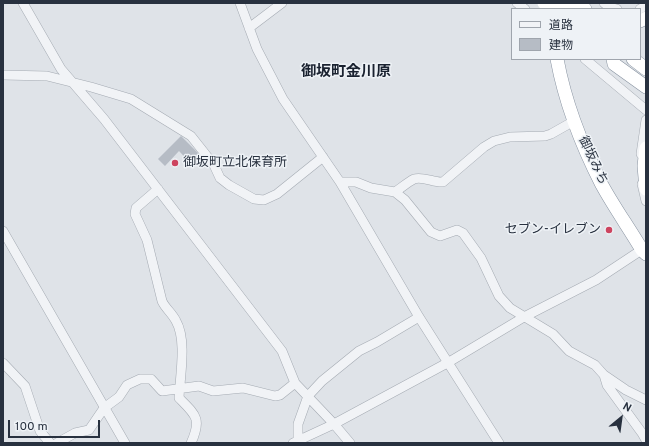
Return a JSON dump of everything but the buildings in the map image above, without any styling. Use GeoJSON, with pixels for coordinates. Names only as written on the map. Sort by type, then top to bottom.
{"type":"FeatureCollection","features":[{"type":"Feature","properties":{"kind":"highway"},"geometry":{"type":"LineString","coordinates":[[559,3],[574,6]]}},
{"type":"Feature","properties":{"kind":"highway","name":"御坂みち"},"geometry":{"type":"LineString","coordinates":[[557,60],[574,121],[589,159],[603,186],[645,248]]}},
{"type":"Feature","properties":{"kind":"highway","name":"御坂みち"},"geometry":{"type":"LineString","coordinates":[[566,60],[582,120],[596,154],[645,248]]}},
{"type":"Feature","properties":{"kind":"highway"},"geometry":{"type":"LineString","coordinates":[[613,60],[614,64],[646,88]]}},
{"type":"Feature","properties":{"kind":"highway"},"geometry":{"type":"LineString","coordinates":[[618,60],[646,81]]}},
{"type":"Feature","properties":{"kind":"highway"},"geometry":{"type":"LineString","coordinates":[[634,60],[646,69]]}},
{"type":"Feature","properties":{"kind":"highway"},"geometry":{"type":"LineString","coordinates":[[646,148],[644,166],[646,189]]}},
{"type":"Feature","properties":{"kind":"street"},"geometry":{"type":"LineString","coordinates":[[23,3],[61,69],[75,83],[104,119],[282,351],[295,382],[350,443]]}},
{"type":"Feature","properties":{"kind":"street"},"geometry":{"type":"LineString","coordinates":[[240,3],[257,49],[283,99],[340,182],[419,317],[449,362],[499,443]]}},
{"type":"Feature","properties":{"kind":"street"},"geometry":{"type":"LineString","coordinates":[[249,28],[282,3]]}},
{"type":"Feature","properties":{"kind":"street"},"geometry":{"type":"LineString","coordinates":[[604,3],[613,8]]}},
{"type":"Feature","properties":{"kind":"street"},"geometry":{"type":"LineString","coordinates":[[586,60],[646,110]]}},
{"type":"Feature","properties":{"kind":"street"},"geometry":{"type":"LineString","coordinates":[[3,75],[47,76],[131,99],[191,136],[214,165],[220,178],[228,185],[254,199],[264,200],[277,194],[323,157]]}},
{"type":"Feature","properties":{"kind":"street"},"geometry":{"type":"LineString","coordinates":[[646,120],[641,148],[640,174],[646,201]]}},
{"type":"Feature","properties":{"kind":"street"},"geometry":{"type":"LineString","coordinates":[[395,192],[414,179],[437,183],[443,182],[484,147],[494,141],[510,137],[545,136],[574,121]]}},
{"type":"Feature","properties":{"kind":"street"},"geometry":{"type":"LineString","coordinates":[[340,182],[356,182],[371,188],[395,192],[405,200],[431,232],[440,236],[457,230],[463,233],[482,258],[499,296],[510,308],[553,334],[569,351],[595,365],[604,375],[626,390],[646,400]]}},
{"type":"Feature","properties":{"kind":"street"},"geometry":{"type":"LineString","coordinates":[[158,189],[136,208],[135,214],[147,240],[162,300],[164,305],[176,320],[180,329],[182,340],[179,398],[195,414],[196,432],[191,443]]}},
{"type":"Feature","properties":{"kind":"street"},"geometry":{"type":"LineString","coordinates":[[3,231],[125,443]]}},
{"type":"Feature","properties":{"kind":"street"},"geometry":{"type":"LineString","coordinates":[[296,442],[334,424],[449,362],[524,317],[596,280],[645,248]]}},
{"type":"Feature","properties":{"kind":"street"},"geometry":{"type":"LineString","coordinates":[[296,442],[298,424],[308,396],[322,381],[359,351],[419,317]]}},
{"type":"Feature","properties":{"kind":"street"},"geometry":{"type":"LineString","coordinates":[[3,363],[24,386],[40,431],[50,443]]}},
{"type":"Feature","properties":{"kind":"street"},"geometry":{"type":"LineString","coordinates":[[604,375],[607,385],[646,440]]}},
{"type":"Feature","properties":{"kind":"street"},"geometry":{"type":"LineString","coordinates":[[56,443],[75,433],[89,430],[104,408],[119,397],[128,385],[140,378],[151,379],[162,391],[199,386],[213,391],[243,388],[275,396],[280,395],[295,382]]}},
{"type":"Feature","properties":{"kind":"place","name":"御坂町立北保育所"},"geometry":{"type":"Point","coordinates":[175,163]}},
{"type":"Feature","properties":{"kind":"place","name":"セブン-イレブン"},"geometry":{"type":"Point","coordinates":[609,230]}},
{"type":"Feature","properties":{"kind":"district","name":"御坂町金川原"},"geometry":{"type":"Point","coordinates":[346,73]}}]}
